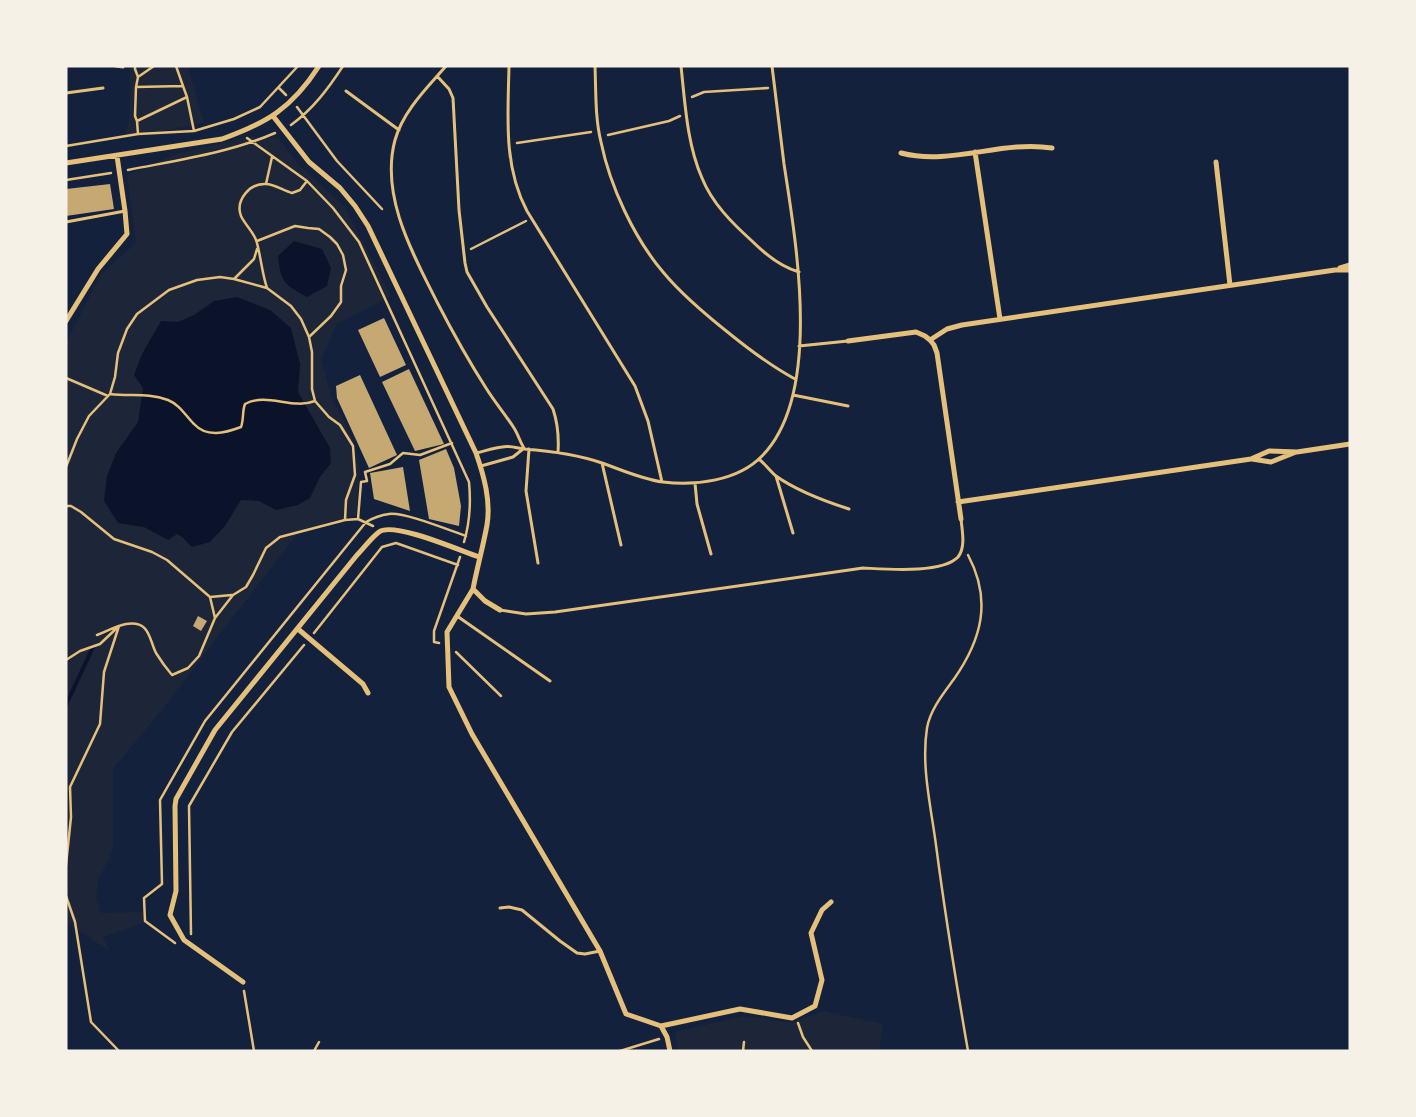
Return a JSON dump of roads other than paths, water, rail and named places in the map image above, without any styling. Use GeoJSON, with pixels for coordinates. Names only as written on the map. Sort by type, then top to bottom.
{"type":"FeatureCollection","features":[{"type":"Feature","properties":{"kind":"street"},"geometry":{"type":"LineString","coordinates":[[66,163],[222,139],[240,133],[273,116],[291,101],[310,80],[319,66]]}},
{"type":"Feature","properties":{"kind":"street"},"geometry":{"type":"LineString","coordinates":[[273,116],[309,162],[340,188],[368,226],[476,453],[485,481],[488,511],[487,524],[473,589],[447,632],[449,687],[472,734],[600,951],[626,1014],[661,1026],[740,1009],[792,1018],[815,1006],[822,980],[811,933],[822,910],[831,902]]}},
{"type":"Feature","properties":{"kind":"street"},"geometry":{"type":"LineString","coordinates":[[901,152],[923,157],[1026,145],[1052,148]]}},
{"type":"Feature","properties":{"kind":"street"},"geometry":{"type":"LineString","coordinates":[[975,152],[1000,319]]}},
{"type":"Feature","properties":{"kind":"street"},"geometry":{"type":"LineString","coordinates":[[66,321],[98,269],[127,234],[126,211],[117,156]]}},
{"type":"Feature","properties":{"kind":"street"},"geometry":{"type":"LineString","coordinates":[[1216,162],[1230,285]]}},
{"type":"Feature","properties":{"kind":"street"},"geometry":{"type":"LineString","coordinates":[[1335,270],[1350,265]]}},
{"type":"Feature","properties":{"kind":"street"},"geometry":{"type":"LineString","coordinates":[[930,340],[954,326],[1335,270],[1350,270]]}},
{"type":"Feature","properties":{"kind":"street"},"geometry":{"type":"LineString","coordinates":[[848,340],[916,332],[925,336],[934,345],[937,353],[961,519]]}},
{"type":"Feature","properties":{"kind":"street"},"geometry":{"type":"LineString","coordinates":[[958,502],[1251,459],[1269,451],[1297,452],[1350,444]]}},
{"type":"Feature","properties":{"kind":"street"},"geometry":{"type":"LineString","coordinates":[[1251,459],[1271,462],[1297,452]]}},
{"type":"Feature","properties":{"kind":"street"},"geometry":{"type":"LineString","coordinates":[[243,982],[184,940],[170,915],[176,891],[176,799],[215,730],[358,555],[380,531],[388,529],[405,531],[479,557]]}},
{"type":"Feature","properties":{"kind":"street"},"geometry":{"type":"LineString","coordinates":[[473,589],[485,601],[500,610]]}},
{"type":"Feature","properties":{"kind":"street"},"geometry":{"type":"LineString","coordinates":[[298,628],[363,684],[368,693]]}},
{"type":"Feature","properties":{"kind":"street"},"geometry":{"type":"LineString","coordinates":[[661,1026],[668,1037],[670,1051]]}},
{"type":"Feature","properties":{"kind":"lane"},"geometry":{"type":"LineString","coordinates":[[116,66],[123,67]]}},
{"type":"Feature","properties":{"kind":"lane"},"geometry":{"type":"LineString","coordinates":[[446,66],[417,100],[399,130],[393,151],[393,180],[397,209],[406,240],[460,345],[487,390],[515,430],[524,449]]}},
{"type":"Feature","properties":{"kind":"lane"},"geometry":{"type":"LineString","coordinates":[[509,66],[508,144],[518,191],[531,218],[635,386],[648,421],[662,482]]}},
{"type":"Feature","properties":{"kind":"lane"},"geometry":{"type":"LineString","coordinates":[[595,66],[600,139],[611,178],[643,244],[662,272],[702,311],[773,367],[795,379]]}},
{"type":"Feature","properties":{"kind":"lane"},"geometry":{"type":"LineString","coordinates":[[680,66],[684,101],[698,168],[714,200],[757,246],[784,267],[799,272]]}},
{"type":"Feature","properties":{"kind":"lane"},"geometry":{"type":"LineString","coordinates":[[476,453],[502,446],[558,452],[602,463],[636,476],[662,482],[695,482],[728,476],[740,471],[759,458],[777,436],[788,412],[792,395],[801,320],[799,272],[772,66]]}},
{"type":"Feature","properties":{"kind":"lane"},"geometry":{"type":"LineString","coordinates":[[437,76],[449,88],[454,105],[462,252],[467,272],[487,307],[553,409],[558,429],[558,452]]}},
{"type":"Feature","properties":{"kind":"lane"},"geometry":{"type":"LineString","coordinates":[[66,93],[103,88]]}},
{"type":"Feature","properties":{"kind":"lane"},"geometry":{"type":"LineString","coordinates":[[346,92],[399,130]]}},
{"type":"Feature","properties":{"kind":"lane"},"geometry":{"type":"LineString","coordinates":[[66,222],[126,211]]}},
{"type":"Feature","properties":{"kind":"lane"},"geometry":{"type":"LineString","coordinates":[[799,346],[812,346],[848,340]]}},
{"type":"Feature","properties":{"kind":"lane"},"geometry":{"type":"LineString","coordinates":[[792,395],[848,406]]}},
{"type":"Feature","properties":{"kind":"lane"},"geometry":{"type":"LineString","coordinates":[[481,466],[513,457],[524,449]]}},
{"type":"Feature","properties":{"kind":"lane"},"geometry":{"type":"LineString","coordinates":[[530,449],[526,491],[538,563]]}},
{"type":"Feature","properties":{"kind":"lane"},"geometry":{"type":"LineString","coordinates":[[759,458],[775,475],[820,499],[849,508]]}},
{"type":"Feature","properties":{"kind":"lane"},"geometry":{"type":"LineString","coordinates":[[602,463],[621,545]]}},
{"type":"Feature","properties":{"kind":"lane"},"geometry":{"type":"LineString","coordinates":[[775,475],[793,533]]}},
{"type":"Feature","properties":{"kind":"lane"},"geometry":{"type":"LineString","coordinates":[[695,482],[697,504],[711,554]]}},
{"type":"Feature","properties":{"kind":"lane"},"geometry":{"type":"LineString","coordinates":[[500,610],[526,614],[555,612],[863,568],[903,570],[927,568],[944,564],[958,557],[963,545],[961,519]]}},
{"type":"Feature","properties":{"kind":"lane"},"geometry":{"type":"LineString","coordinates":[[457,616],[550,681]]}},
{"type":"Feature","properties":{"kind":"lane"},"geometry":{"type":"LineString","coordinates":[[500,908],[509,907],[522,910],[578,953],[585,954],[600,951]]}},
{"type":"Feature","properties":{"kind":"waterway"},"geometry":{"type":"LineString","coordinates":[[66,705],[93,647]]}}]}
